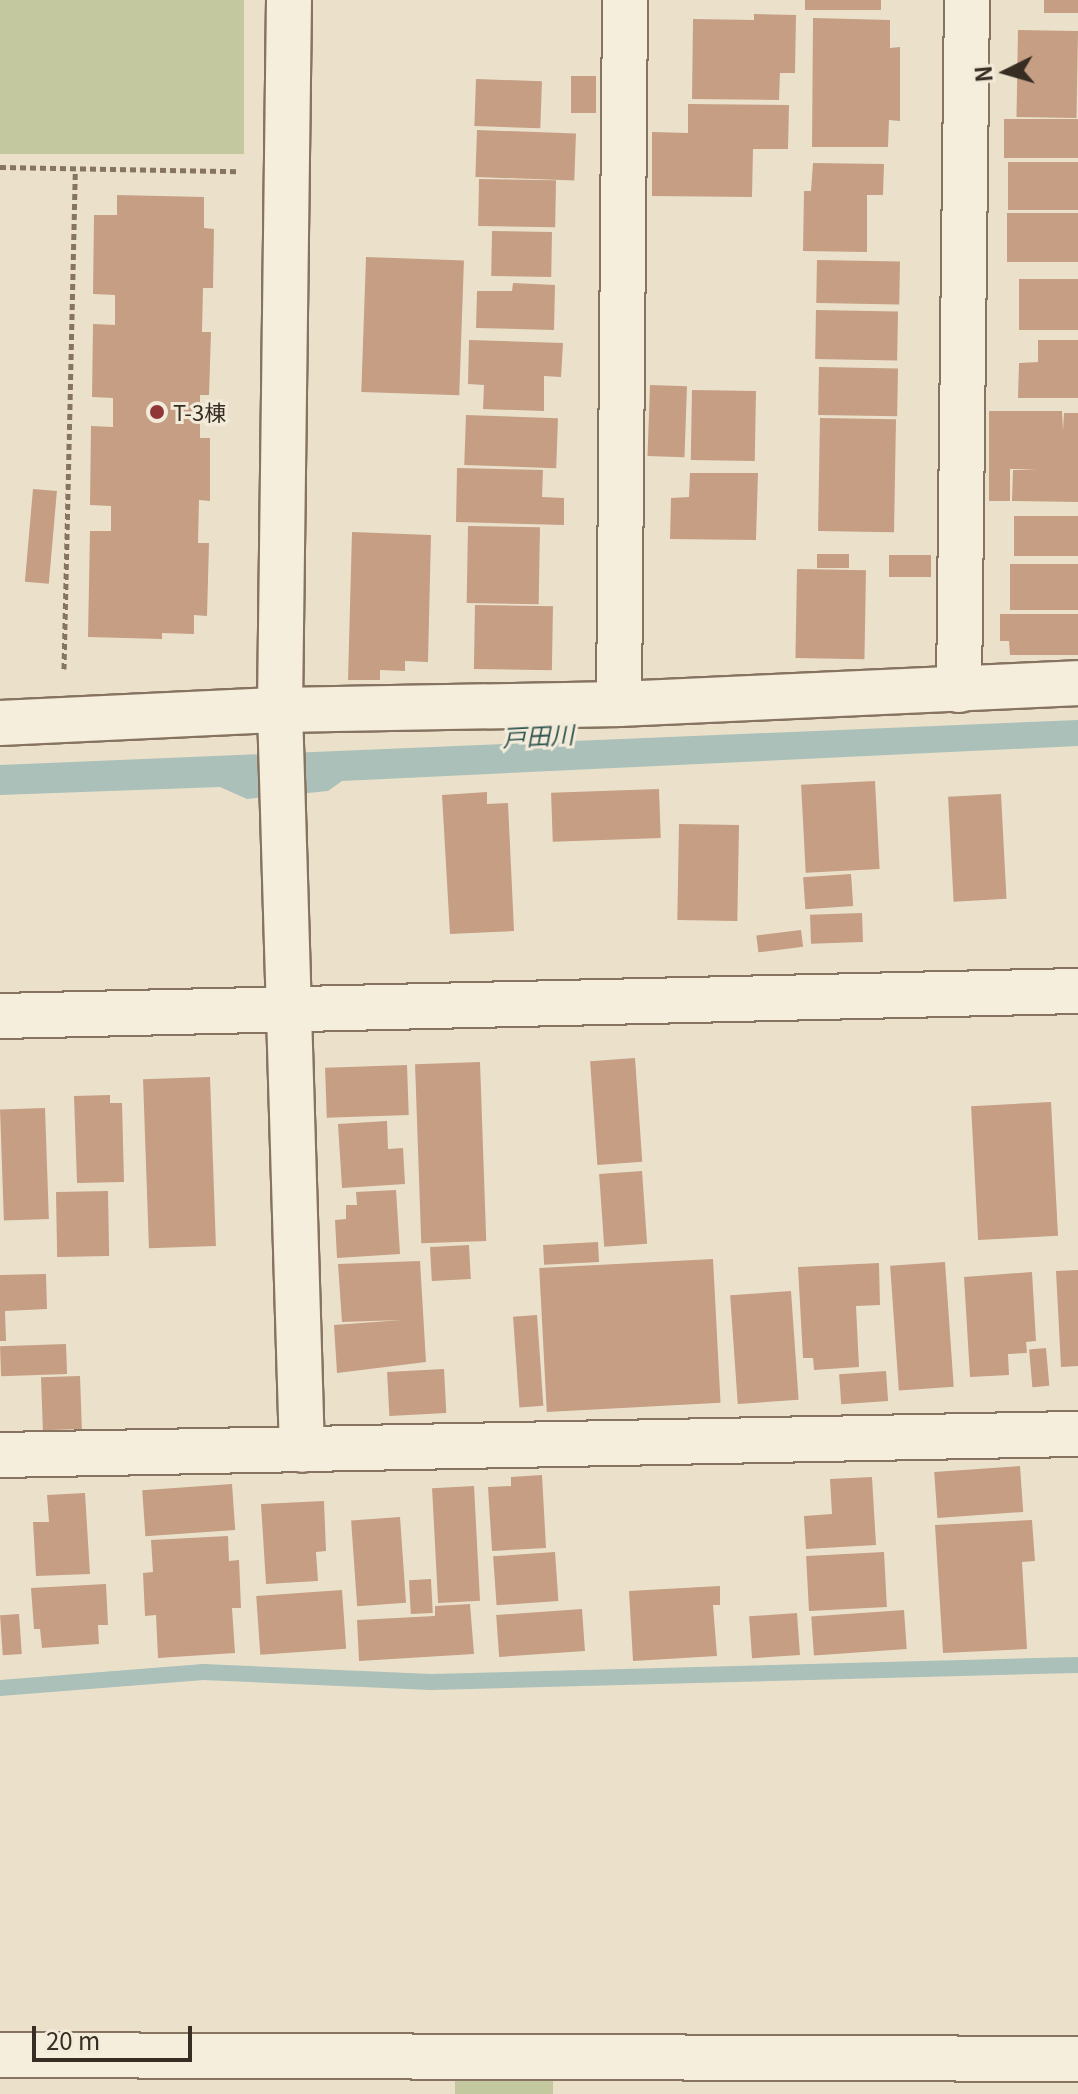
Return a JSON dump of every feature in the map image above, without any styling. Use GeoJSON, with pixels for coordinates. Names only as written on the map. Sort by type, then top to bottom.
{"type":"FeatureCollection","features":[{"type":"Feature","properties":{"kind":"street"},"geometry":{"type":"LineString","coordinates":[[289,0],[280,728],[302,1450]]}},
{"type":"Feature","properties":{"kind":"street"},"geometry":{"type":"LineString","coordinates":[[619,704],[625,0]]}},
{"type":"Feature","properties":{"kind":"street"},"geometry":{"type":"LineString","coordinates":[[959,690],[967,0]]}},
{"type":"Feature","properties":{"kind":"street"},"geometry":{"type":"LineString","coordinates":[[0,723],[280,728],[619,704],[1078,683]]}},
{"type":"Feature","properties":{"kind":"street"},"geometry":{"type":"LineString","coordinates":[[0,1016],[1078,991]]}},
{"type":"Feature","properties":{"kind":"street"},"geometry":{"type":"LineString","coordinates":[[0,1455],[1078,1434]]}},
{"type":"Feature","properties":{"kind":"street"},"geometry":{"type":"LineString","coordinates":[[0,2055],[1078,2059]]}},
{"type":"Feature","properties":{"kind":"path"},"geometry":{"type":"LineString","coordinates":[[0,167],[251,171]]}},
{"type":"Feature","properties":{"kind":"path"},"geometry":{"type":"LineString","coordinates":[[64,680],[75,170]]}},
{"type":"Feature","properties":{"kind":"green space"},"geometry":{"type":"Polygon","coordinates":[[[0,0],[244,0],[244,154],[0,154],[0,0]]]}},
{"type":"Feature","properties":{"kind":"green space"},"geometry":{"type":"Polygon","coordinates":[[[553,2066],[553,2094],[455,2094],[455,2078],[553,2066]]]}},
{"type":"Feature","properties":{"kind":"water"},"geometry":{"type":"Polygon","coordinates":[[[1078,720],[1078,746],[342,781],[328,791],[247,799],[220,787],[0,795],[0,765],[1078,720]]]}},
{"type":"Feature","properties":{"kind":"building"},"geometry":{"type":"Polygon","coordinates":[[[805,0],[881,0],[881,10],[805,10],[805,0]]]}},
{"type":"Feature","properties":{"kind":"building"},"geometry":{"type":"Polygon","coordinates":[[[1044,0],[1078,0],[1078,13],[1044,13],[1044,0]]]}},
{"type":"Feature","properties":{"kind":"building"},"geometry":{"type":"Polygon","coordinates":[[[754,14],[796,15],[795,73],[780,73],[779,100],[692,99],[693,19],[754,20],[754,14]]]}},
{"type":"Feature","properties":{"kind":"building"},"geometry":{"type":"Polygon","coordinates":[[[813,18],[890,20],[890,48],[900,47],[900,121],[889,120],[888,147],[812,147],[813,18]]]}},
{"type":"Feature","properties":{"kind":"building"},"geometry":{"type":"Polygon","coordinates":[[[1018,30],[1078,31],[1076,118],[1016,117],[1018,30]]]}},
{"type":"Feature","properties":{"kind":"building"},"geometry":{"type":"Polygon","coordinates":[[[571,76],[596,76],[596,113],[571,113],[571,76]]]}},
{"type":"Feature","properties":{"kind":"building"},"geometry":{"type":"Polygon","coordinates":[[[476,79],[542,81],[540,128],[474,126],[476,79]]]}},
{"type":"Feature","properties":{"kind":"building"},"geometry":{"type":"Polygon","coordinates":[[[688,104],[789,105],[788,149],[753,149],[752,197],[652,196],[652,132],[688,133],[688,104]]]}},
{"type":"Feature","properties":{"kind":"building"},"geometry":{"type":"Polygon","coordinates":[[[1004,119],[1078,119],[1078,158],[1004,158],[1004,119]]]}},
{"type":"Feature","properties":{"kind":"building"},"geometry":{"type":"Polygon","coordinates":[[[477,130],[576,133],[574,180],[475,177],[477,130]]]}},
{"type":"Feature","properties":{"kind":"building"},"geometry":{"type":"Polygon","coordinates":[[[1008,162],[1078,162],[1078,210],[1008,210],[1008,162]]]}},
{"type":"Feature","properties":{"kind":"building"},"geometry":{"type":"Polygon","coordinates":[[[813,163],[884,164],[883,195],[867,195],[867,252],[803,251],[804,191],[811,191],[813,163]]]}},
{"type":"Feature","properties":{"kind":"building"},"geometry":{"type":"Polygon","coordinates":[[[479,179],[556,180],[555,227],[478,226],[479,179]]]}},
{"type":"Feature","properties":{"kind":"building","name":"T-3棟"},"geometry":{"type":"Polygon","coordinates":[[[117,195],[204,197],[204,228],[214,229],[213,288],[203,288],[202,332],[211,332],[209,395],[200,395],[200,438],[210,438],[210,501],[199,500],[198,543],[209,543],[207,616],[194,615],[194,634],[162,633],[162,639],[88,637],[90,531],[111,531],[111,506],[90,505],[91,426],[113,427],[113,398],[92,397],[93,324],[115,325],[115,295],[93,294],[94,215],[117,215],[117,195]]]}},
{"type":"Feature","properties":{"kind":"building"},"geometry":{"type":"Polygon","coordinates":[[[1007,213],[1078,213],[1078,262],[1007,262],[1007,213]]]}},
{"type":"Feature","properties":{"kind":"building"},"geometry":{"type":"Polygon","coordinates":[[[492,231],[552,232],[551,277],[491,276],[492,231]]]}},
{"type":"Feature","properties":{"kind":"building"},"geometry":{"type":"Polygon","coordinates":[[[366,257],[464,260],[459,395],[361,392],[366,257]]]}},
{"type":"Feature","properties":{"kind":"building"},"geometry":{"type":"Polygon","coordinates":[[[817,260],[900,261],[899,304],[816,303],[817,260]]]}},
{"type":"Feature","properties":{"kind":"building"},"geometry":{"type":"Polygon","coordinates":[[[1019,279],[1078,279],[1078,330],[1019,330],[1019,279]]]}},
{"type":"Feature","properties":{"kind":"building"},"geometry":{"type":"Polygon","coordinates":[[[513,283],[555,285],[554,330],[476,328],[477,291],[512,291],[513,283]]]}},
{"type":"Feature","properties":{"kind":"building"},"geometry":{"type":"Polygon","coordinates":[[[816,310],[898,311],[897,360],[815,359],[816,310]]]}},
{"type":"Feature","properties":{"kind":"building"},"geometry":{"type":"Polygon","coordinates":[[[469,340],[563,343],[561,377],[544,376],[544,411],[483,409],[484,385],[468,384],[469,340]]]}},
{"type":"Feature","properties":{"kind":"building"},"geometry":{"type":"Polygon","coordinates":[[[1038,340],[1078,340],[1078,398],[1018,398],[1019,363],[1038,362],[1038,340]]]}},
{"type":"Feature","properties":{"kind":"building"},"geometry":{"type":"Polygon","coordinates":[[[819,367],[898,368],[897,416],[818,415],[819,367]]]}},
{"type":"Feature","properties":{"kind":"building"},"geometry":{"type":"Polygon","coordinates":[[[650,385],[687,386],[684,457],[648,456],[650,385]]]}},
{"type":"Feature","properties":{"kind":"building"},"geometry":{"type":"Polygon","coordinates":[[[692,390],[756,391],[755,461],[691,460],[692,390]]]}},
{"type":"Feature","properties":{"kind":"building"},"geometry":{"type":"Polygon","coordinates":[[[989,411],[1062,411],[1063,431],[1064,413],[1078,413],[1078,502],[1012,501],[1013,470],[1037,469],[1010,469],[1010,501],[989,501],[989,411]]]}},
{"type":"Feature","properties":{"kind":"building"},"geometry":{"type":"Polygon","coordinates":[[[466,415],[558,418],[556,468],[464,465],[466,415]]]}},
{"type":"Feature","properties":{"kind":"building"},"geometry":{"type":"Polygon","coordinates":[[[820,418],[896,419],[894,532],[818,531],[820,418]]]}},
{"type":"Feature","properties":{"kind":"building"},"geometry":{"type":"Polygon","coordinates":[[[457,468],[543,470],[542,497],[564,498],[564,525],[456,522],[457,468]]]}},
{"type":"Feature","properties":{"kind":"building"},"geometry":{"type":"Polygon","coordinates":[[[690,473],[758,473],[756,540],[670,539],[671,498],[689,497],[690,473]]]}},
{"type":"Feature","properties":{"kind":"building"},"geometry":{"type":"Polygon","coordinates":[[[33,489],[57,491],[49,584],[25,582],[33,489]]]}},
{"type":"Feature","properties":{"kind":"building"},"geometry":{"type":"Polygon","coordinates":[[[1014,516],[1078,516],[1078,556],[1014,556],[1014,516]]]}},
{"type":"Feature","properties":{"kind":"building"},"geometry":{"type":"Polygon","coordinates":[[[468,526],[540,527],[539,604],[467,603],[468,526]]]}},
{"type":"Feature","properties":{"kind":"building"},"geometry":{"type":"Polygon","coordinates":[[[352,532],[431,535],[428,662],[405,661],[405,671],[380,670],[380,680],[348,680],[352,532]]]}},
{"type":"Feature","properties":{"kind":"building"},"geometry":{"type":"Polygon","coordinates":[[[817,554],[849,554],[849,568],[817,568],[817,554]]]}},
{"type":"Feature","properties":{"kind":"building"},"geometry":{"type":"Polygon","coordinates":[[[889,555],[931,555],[931,577],[889,577],[889,555]]]}},
{"type":"Feature","properties":{"kind":"building"},"geometry":{"type":"Polygon","coordinates":[[[1010,564],[1078,564],[1078,610],[1010,610],[1010,564]]]}},
{"type":"Feature","properties":{"kind":"building"},"geometry":{"type":"Polygon","coordinates":[[[797,569],[866,570],[864,659],[795,658],[797,569]]]}},
{"type":"Feature","properties":{"kind":"building"},"geometry":{"type":"Polygon","coordinates":[[[475,605],[553,606],[552,670],[474,669],[475,605]]]}},
{"type":"Feature","properties":{"kind":"building"},"geometry":{"type":"Polygon","coordinates":[[[1000,614],[1078,614],[1078,655],[1010,655],[1009,641],[1000,641],[1000,614]]]}},
{"type":"Feature","properties":{"kind":"building"},"geometry":{"type":"Polygon","coordinates":[[[875,781],[880,869],[806,873],[801,785],[875,781]]]}},
{"type":"Feature","properties":{"kind":"building"},"geometry":{"type":"Polygon","coordinates":[[[659,789],[661,838],[553,842],[551,793],[659,789]]]}},
{"type":"Feature","properties":{"kind":"building"},"geometry":{"type":"Polygon","coordinates":[[[487,792],[487,804],[508,803],[514,931],[450,934],[442,795],[487,792]]]}},
{"type":"Feature","properties":{"kind":"building"},"geometry":{"type":"Polygon","coordinates":[[[1001,794],[1006,899],[954,902],[948,797],[1001,794]]]}},
{"type":"Feature","properties":{"kind":"building"},"geometry":{"type":"Polygon","coordinates":[[[679,824],[739,825],[737,921],[677,920],[679,824]]]}},
{"type":"Feature","properties":{"kind":"building"},"geometry":{"type":"Polygon","coordinates":[[[851,874],[853,906],[805,909],[803,877],[851,874]]]}},
{"type":"Feature","properties":{"kind":"building"},"geometry":{"type":"Polygon","coordinates":[[[862,913],[863,942],[811,944],[810,915],[862,913]]]}},
{"type":"Feature","properties":{"kind":"building"},"geometry":{"type":"Polygon","coordinates":[[[801,930],[803,947],[758,952],[756,935],[801,930]]]}},
{"type":"Feature","properties":{"kind":"building"},"geometry":{"type":"Polygon","coordinates":[[[635,1058],[642,1162],[597,1165],[590,1061],[635,1058]]]}},
{"type":"Feature","properties":{"kind":"building"},"geometry":{"type":"Polygon","coordinates":[[[480,1062],[486,1241],[421,1243],[415,1064],[480,1062]]]}},
{"type":"Feature","properties":{"kind":"building"},"geometry":{"type":"Polygon","coordinates":[[[407,1065],[409,1115],[327,1118],[325,1068],[407,1065]]]}},
{"type":"Feature","properties":{"kind":"building"},"geometry":{"type":"Polygon","coordinates":[[[210,1077],[216,1246],[149,1248],[143,1079],[210,1077]]]}},
{"type":"Feature","properties":{"kind":"building"},"geometry":{"type":"Polygon","coordinates":[[[110,1095],[110,1103],[122,1103],[124,1182],[77,1183],[74,1096],[110,1095]]]}},
{"type":"Feature","properties":{"kind":"building"},"geometry":{"type":"Polygon","coordinates":[[[1051,1102],[1058,1236],[978,1240],[971,1106],[1051,1102]]]}},
{"type":"Feature","properties":{"kind":"building"},"geometry":{"type":"Polygon","coordinates":[[[45,1108],[49,1219],[4,1221],[0,1110],[45,1108]]]}},
{"type":"Feature","properties":{"kind":"building"},"geometry":{"type":"Polygon","coordinates":[[[387,1121],[388,1149],[403,1148],[405,1184],[342,1188],[338,1124],[387,1121]]]}},
{"type":"Feature","properties":{"kind":"building"},"geometry":{"type":"Polygon","coordinates":[[[642,1171],[647,1244],[604,1247],[599,1174],[642,1171]]]}},
{"type":"Feature","properties":{"kind":"building"},"geometry":{"type":"Polygon","coordinates":[[[396,1190],[400,1254],[337,1258],[335,1220],[346,1219],[346,1205],[357,1205],[356,1192],[396,1190]]]}},
{"type":"Feature","properties":{"kind":"building"},"geometry":{"type":"Polygon","coordinates":[[[108,1191],[109,1256],[57,1257],[56,1192],[108,1191]]]}},
{"type":"Feature","properties":{"kind":"building"},"geometry":{"type":"Polygon","coordinates":[[[598,1242],[599,1262],[544,1265],[543,1245],[598,1242]]]}},
{"type":"Feature","properties":{"kind":"building"},"geometry":{"type":"Polygon","coordinates":[[[469,1245],[471,1279],[432,1281],[430,1247],[469,1245]]]}},
{"type":"Feature","properties":{"kind":"building"},"geometry":{"type":"Polygon","coordinates":[[[713,1259],[721,1403],[547,1412],[539,1268],[713,1259]]]}},
{"type":"Feature","properties":{"kind":"building"},"geometry":{"type":"Polygon","coordinates":[[[420,1261],[426,1362],[337,1373],[334,1325],[402,1320],[342,1322],[338,1264],[420,1261]]]}},
{"type":"Feature","properties":{"kind":"building"},"geometry":{"type":"Polygon","coordinates":[[[945,1262],[954,1387],[899,1391],[890,1266],[945,1262]]]}},
{"type":"Feature","properties":{"kind":"building"},"geometry":{"type":"Polygon","coordinates":[[[879,1263],[880,1305],[856,1306],[859,1367],[814,1370],[813,1358],[803,1358],[798,1267],[879,1263]]]}},
{"type":"Feature","properties":{"kind":"building"},"geometry":{"type":"Polygon","coordinates":[[[1078,1270],[1078,1366],[1061,1367],[1056,1271],[1078,1270]]]}},
{"type":"Feature","properties":{"kind":"building"},"geometry":{"type":"Polygon","coordinates":[[[1032,1272],[1036,1341],[1026,1342],[1027,1353],[1008,1354],[1009,1375],[970,1377],[964,1277],[1032,1272]]]}},
{"type":"Feature","properties":{"kind":"building"},"geometry":{"type":"Polygon","coordinates":[[[46,1274],[47,1309],[5,1311],[6,1341],[0,1341],[0,1275],[46,1274]]]}},
{"type":"Feature","properties":{"kind":"building"},"geometry":{"type":"Polygon","coordinates":[[[791,1291],[799,1400],[738,1404],[730,1295],[791,1291]]]}},
{"type":"Feature","properties":{"kind":"building"},"geometry":{"type":"Polygon","coordinates":[[[537,1315],[543,1406],[519,1407],[513,1317],[537,1315]]]}},
{"type":"Feature","properties":{"kind":"building"},"geometry":{"type":"Polygon","coordinates":[[[66,1344],[67,1374],[1,1376],[0,1346],[66,1344]]]}},
{"type":"Feature","properties":{"kind":"building"},"geometry":{"type":"Polygon","coordinates":[[[1046,1348],[1049,1386],[1032,1387],[1029,1349],[1046,1348]]]}},
{"type":"Feature","properties":{"kind":"building"},"geometry":{"type":"Polygon","coordinates":[[[444,1369],[446,1413],[389,1416],[387,1372],[444,1369]]]}},
{"type":"Feature","properties":{"kind":"building"},"geometry":{"type":"Polygon","coordinates":[[[886,1371],[888,1401],[841,1404],[839,1374],[886,1371]]]}},
{"type":"Feature","properties":{"kind":"building"},"geometry":{"type":"Polygon","coordinates":[[[80,1376],[82,1429],[43,1430],[41,1377],[80,1376]]]}},
{"type":"Feature","properties":{"kind":"building"},"geometry":{"type":"Polygon","coordinates":[[[1020,1466],[1023,1512],[937,1518],[934,1472],[1020,1466]]]}},
{"type":"Feature","properties":{"kind":"building"},"geometry":{"type":"Polygon","coordinates":[[[542,1475],[546,1548],[492,1551],[488,1487],[511,1486],[511,1477],[542,1475]]]}},
{"type":"Feature","properties":{"kind":"building"},"geometry":{"type":"Polygon","coordinates":[[[872,1477],[876,1545],[806,1549],[804,1516],[832,1514],[830,1479],[872,1477]]]}},
{"type":"Feature","properties":{"kind":"building"},"geometry":{"type":"Polygon","coordinates":[[[232,1484],[235,1530],[145,1536],[142,1490],[232,1484]]]}},
{"type":"Feature","properties":{"kind":"building"},"geometry":{"type":"Polygon","coordinates":[[[474,1486],[480,1601],[438,1603],[432,1488],[474,1486]]]}},
{"type":"Feature","properties":{"kind":"building"},"geometry":{"type":"Polygon","coordinates":[[[85,1493],[90,1574],[36,1576],[33,1522],[49,1522],[47,1495],[85,1493]]]}},
{"type":"Feature","properties":{"kind":"building"},"geometry":{"type":"Polygon","coordinates":[[[324,1501],[326,1551],[316,1552],[318,1581],[266,1584],[261,1504],[324,1501]]]}},
{"type":"Feature","properties":{"kind":"building"},"geometry":{"type":"Polygon","coordinates":[[[400,1517],[406,1603],[357,1606],[351,1520],[400,1517]]]}},
{"type":"Feature","properties":{"kind":"building"},"geometry":{"type":"Polygon","coordinates":[[[1032,1520],[1035,1561],[1022,1562],[1027,1649],[943,1653],[935,1525],[1032,1520]]]}},
{"type":"Feature","properties":{"kind":"building"},"geometry":{"type":"Polygon","coordinates":[[[228,1536],[229,1561],[239,1560],[241,1608],[232,1608],[235,1653],[158,1658],[156,1615],[145,1616],[143,1573],[153,1572],[151,1540],[228,1536]]]}},
{"type":"Feature","properties":{"kind":"building"},"geometry":{"type":"Polygon","coordinates":[[[555,1552],[558,1601],[497,1605],[493,1556],[555,1552]]]}},
{"type":"Feature","properties":{"kind":"building"},"geometry":{"type":"Polygon","coordinates":[[[884,1552],[887,1607],[809,1611],[806,1556],[884,1552]]]}},
{"type":"Feature","properties":{"kind":"building"},"geometry":{"type":"Polygon","coordinates":[[[431,1579],[433,1613],[411,1614],[409,1580],[431,1579]]]}},
{"type":"Feature","properties":{"kind":"building"},"geometry":{"type":"Polygon","coordinates":[[[106,1584],[108,1625],[98,1625],[99,1644],[42,1648],[40,1629],[34,1629],[31,1588],[106,1584]]]}},
{"type":"Feature","properties":{"kind":"building"},"geometry":{"type":"Polygon","coordinates":[[[720,1586],[720,1605],[713,1605],[717,1656],[633,1661],[629,1591],[720,1586]]]}},
{"type":"Feature","properties":{"kind":"building"},"geometry":{"type":"Polygon","coordinates":[[[342,1590],[346,1649],[260,1655],[256,1596],[342,1590]]]}},
{"type":"Feature","properties":{"kind":"building"},"geometry":{"type":"Polygon","coordinates":[[[470,1604],[474,1654],[359,1661],[357,1620],[435,1616],[435,1606],[470,1604]]]}},
{"type":"Feature","properties":{"kind":"building"},"geometry":{"type":"Polygon","coordinates":[[[582,1609],[585,1651],[499,1657],[496,1615],[582,1609]]]}},
{"type":"Feature","properties":{"kind":"building"},"geometry":{"type":"Polygon","coordinates":[[[904,1610],[907,1649],[814,1655],[811,1616],[904,1610]]]}},
{"type":"Feature","properties":{"kind":"building"},"geometry":{"type":"Polygon","coordinates":[[[797,1613],[800,1655],[752,1658],[749,1616],[797,1613]]]}},
{"type":"Feature","properties":{"kind":"building"},"geometry":{"type":"Polygon","coordinates":[[[19,1614],[22,1654],[3,1655],[0,1615],[19,1614]]]}},
{"type":"Feature","properties":{"kind":"waterway"},"geometry":{"type":"LineString","coordinates":[[0,1688],[203,1672],[431,1682],[1078,1665]]}},
{"type":"Feature","properties":{"kind":"place","name":"T-3棟"},"geometry":{"type":"Point","coordinates":[157,412]}},
{"type":"Feature","properties":{"kind":"water label","name":"戸田川"},"geometry":{"type":"Point","coordinates":[538,735]}}]}
